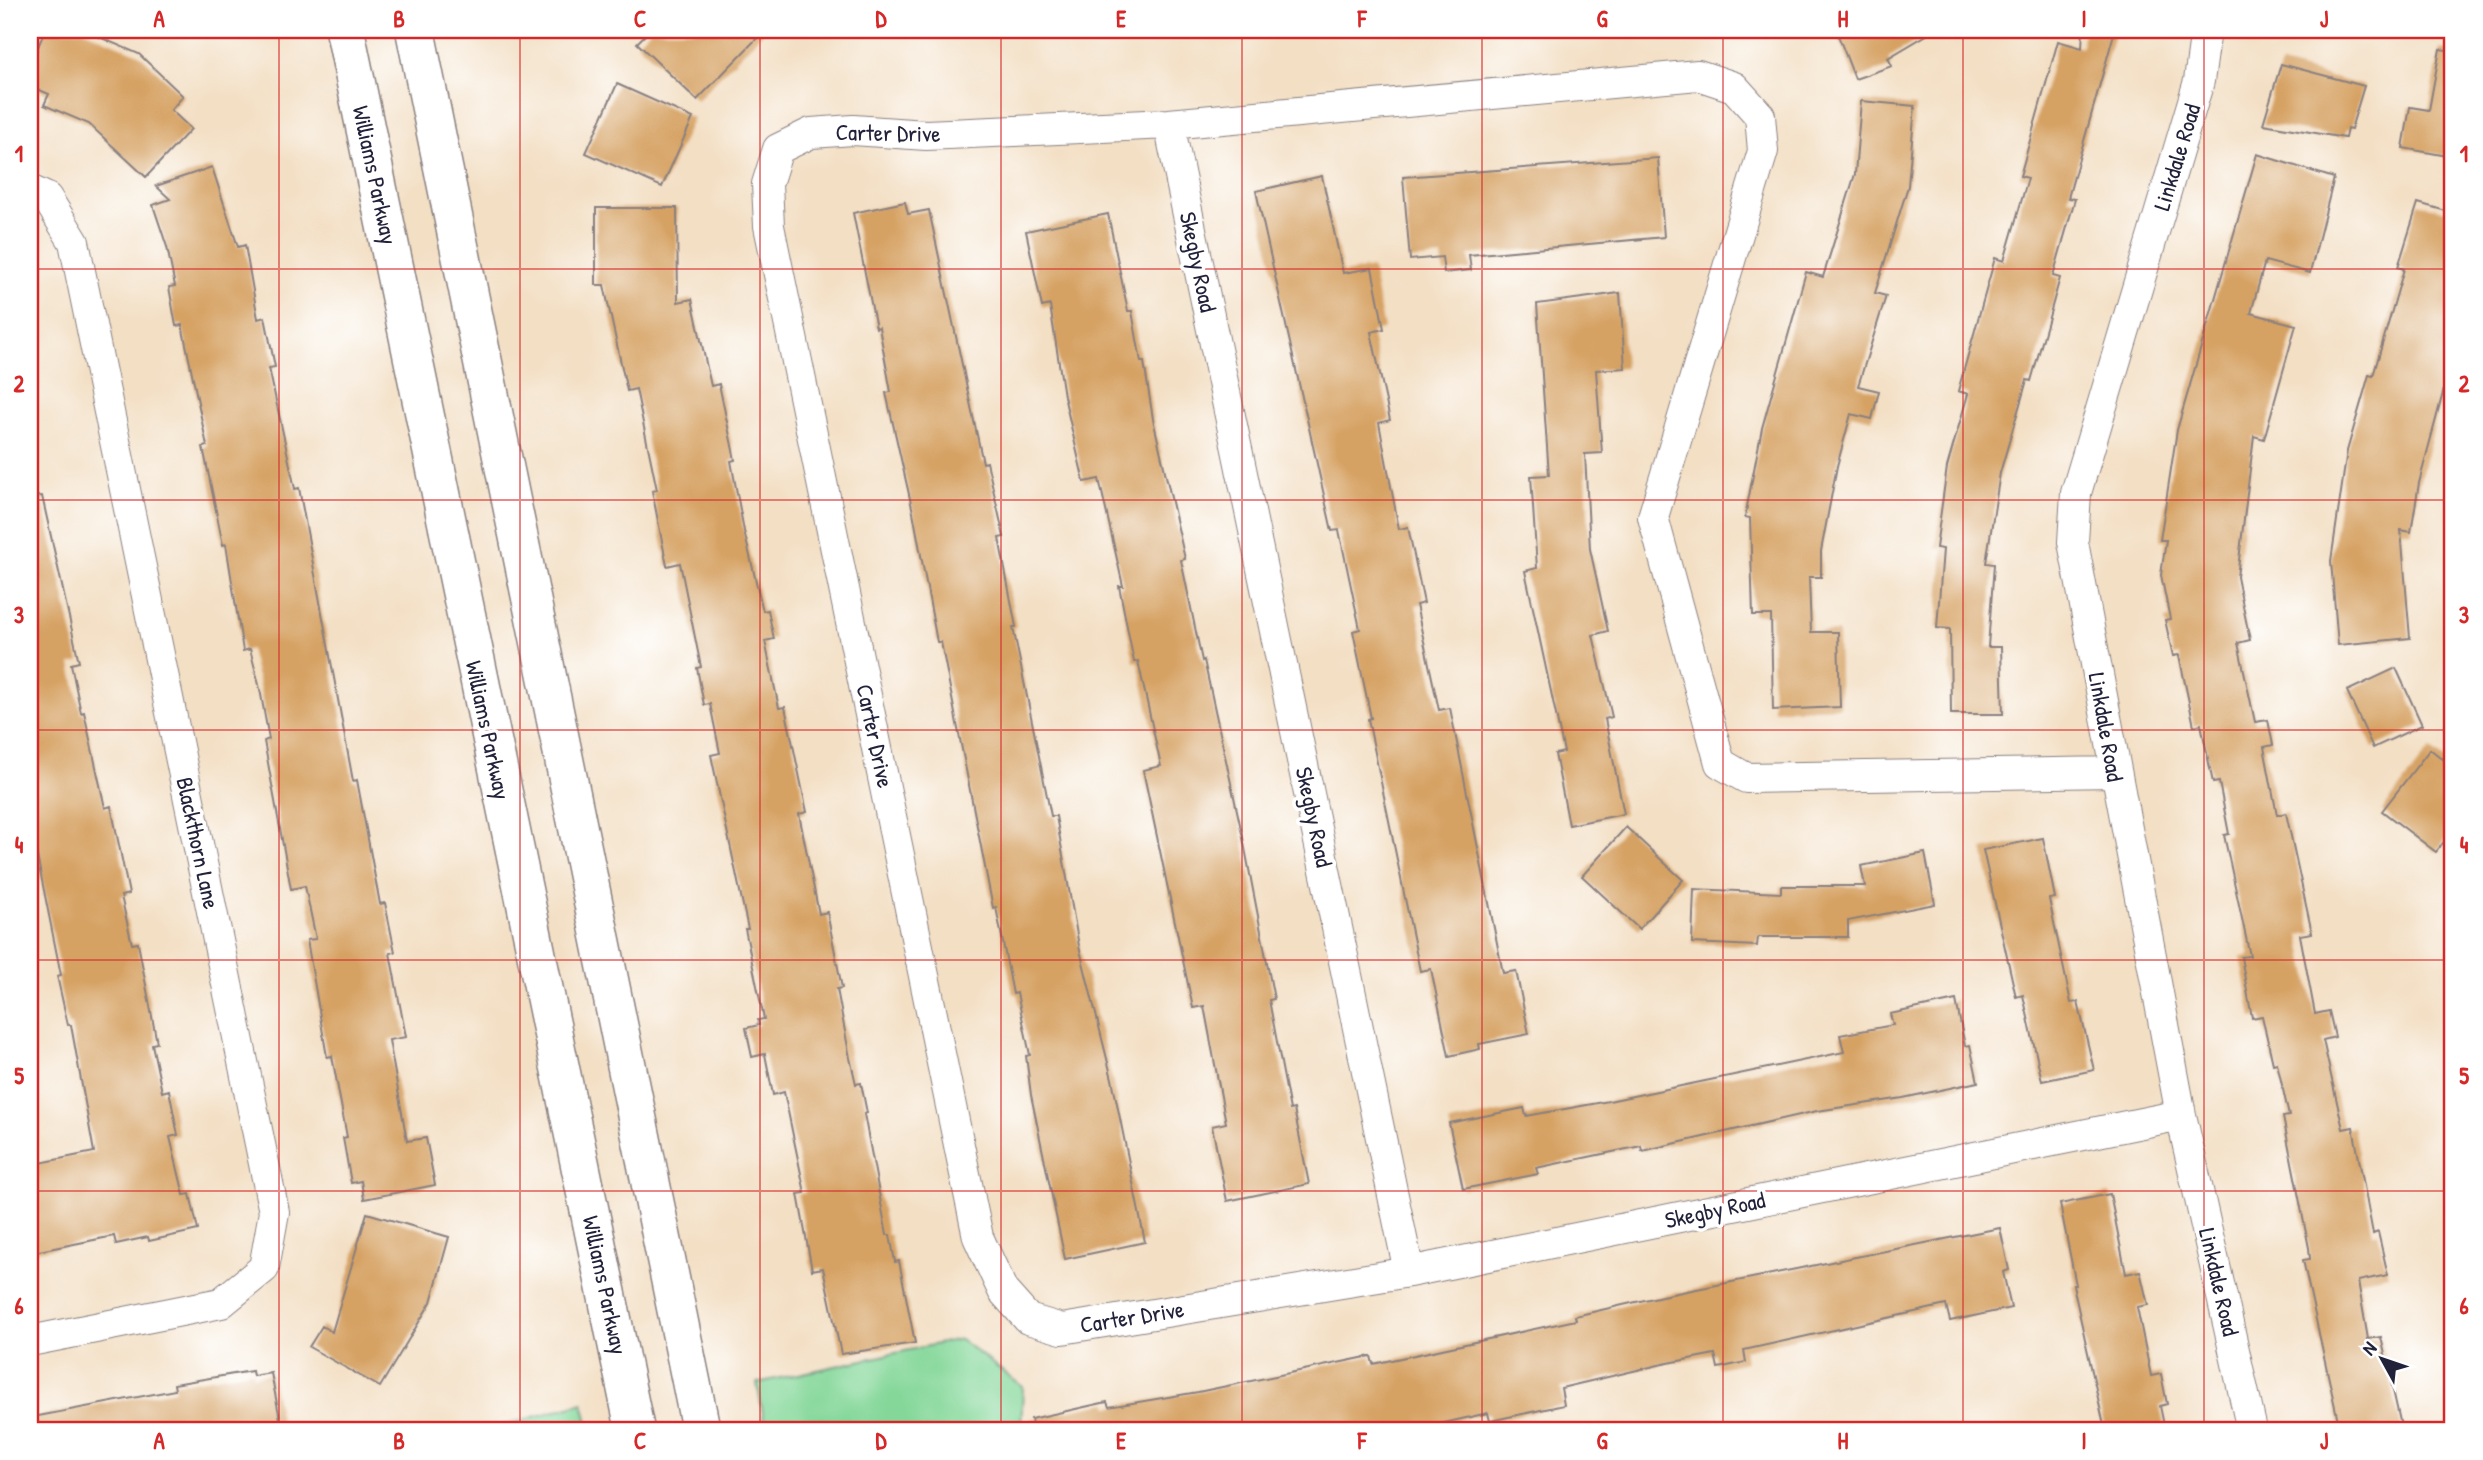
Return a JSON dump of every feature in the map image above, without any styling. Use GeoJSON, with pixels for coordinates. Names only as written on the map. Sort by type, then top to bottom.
{"type":"FeatureCollection","features":[{"type":"Feature","properties":{"kind":"main road","name":"Williams Parkway"},"geometry":{"type":"LineString","coordinates":[[345,30],[635,1430]]}},
{"type":"Feature","properties":{"kind":"main road"},"geometry":{"type":"LineString","coordinates":[[415,30],[701,1430]]}},
{"type":"Feature","properties":{"kind":"street","name":"Linkdale Road"},"geometry":{"type":"LineString","coordinates":[[2206,30],[2199,80],[2076,493],[2073,542],[2114,772],[2181,1115],[2252,1430]]}},
{"type":"Feature","properties":{"kind":"street"},"geometry":{"type":"LineString","coordinates":[[1169,124],[1698,75],[1734,87],[1760,116],[1763,151],[1653,517],[1720,763],[1746,778],[2114,772]]}},
{"type":"Feature","properties":{"kind":"street","name":"Carter Drive"},"geometry":{"type":"LineString","coordinates":[[1169,124],[926,135],[853,130],[811,133],[778,149],[766,184],[769,226],[975,1223],[978,1237],[1003,1291],[1028,1319],[1062,1329],[1409,1272]]}},
{"type":"Feature","properties":{"kind":"street","name":"Skegby Road"},"geometry":{"type":"LineString","coordinates":[[1169,124],[1409,1272],[2181,1115]]}},
{"type":"Feature","properties":{"kind":"street","name":"Blackthorn Lane"},"geometry":{"type":"LineString","coordinates":[[30,190],[47,198],[74,242],[274,1212],[264,1269],[221,1303],[30,1341]]}},
{"type":"Feature","properties":{"kind":"green space"},"geometry":{"type":"Polygon","coordinates":[[[960,1339],[1023,1387],[1021,1430],[766,1430],[757,1383],[960,1339]]]}},
{"type":"Feature","properties":{"kind":"green space"},"geometry":{"type":"Polygon","coordinates":[[[583,1403],[590,1430],[488,1430],[583,1403]]]}},
{"type":"Feature","properties":{"kind":"building"},"geometry":{"type":"Polygon","coordinates":[[[45,30],[83,30],[139,54],[183,96],[171,110],[191,129],[146,177],[89,124],[44,105],[49,94],[30,86],[30,66],[45,30]]]}},
{"type":"Feature","properties":{"kind":"building"},"geometry":{"type":"Polygon","coordinates":[[[650,30],[765,30],[697,100],[637,43],[650,30]]]}},
{"type":"Feature","properties":{"kind":"building"},"geometry":{"type":"Polygon","coordinates":[[[1836,30],[1935,30],[1888,58],[1892,66],[1855,79],[1836,30]]]}},
{"type":"Feature","properties":{"kind":"building"},"geometry":{"type":"Polygon","coordinates":[[[2083,30],[2115,30],[2068,198],[2075,199],[2053,276],[2060,278],[2031,381],[2027,380],[2000,473],[1986,563],[1994,564],[1988,647],[2001,647],[2003,714],[1951,714],[1950,629],[1937,628],[1943,549],[1936,548],[1947,467],[1968,394],[1958,391],[1995,258],[2004,261],[2028,178],[2020,176],[2058,41],[2082,48],[2083,30]]]}},
{"type":"Feature","properties":{"kind":"building"},"geometry":{"type":"Polygon","coordinates":[[[2440,49],[2453,51],[2453,157],[2403,148],[2410,107],[2429,110],[2440,49]]]}},
{"type":"Feature","properties":{"kind":"building"},"geometry":{"type":"Polygon","coordinates":[[[2281,64],[2364,86],[2351,129],[2347,128],[2345,138],[2263,124],[2281,64]]]}},
{"type":"Feature","properties":{"kind":"building"},"geometry":{"type":"Polygon","coordinates":[[[617,84],[693,118],[662,187],[586,153],[617,84]]]}},
{"type":"Feature","properties":{"kind":"building"},"geometry":{"type":"Polygon","coordinates":[[[1861,101],[1915,106],[1908,186],[1875,293],[1886,296],[1858,386],[1879,391],[1872,419],[1851,414],[1837,466],[1821,551],[1821,577],[1809,577],[1811,632],[1838,632],[1840,707],[1773,710],[1771,615],[1753,615],[1750,518],[1745,517],[1762,428],[1806,272],[1823,277],[1855,174],[1861,101]]]}},
{"type":"Feature","properties":{"kind":"building"},"geometry":{"type":"Polygon","coordinates":[[[2257,154],[2334,178],[2310,273],[2265,261],[2251,313],[2296,325],[2264,439],[2254,436],[2237,577],[2250,640],[2238,643],[2255,722],[2268,720],[2273,745],[2264,747],[2277,815],[2286,813],[2312,933],[2300,935],[2315,1014],[2329,1011],[2335,1037],[2323,1040],[2343,1129],[2353,1127],[2373,1234],[2378,1232],[2388,1275],[2358,1281],[2368,1339],[2381,1337],[2402,1430],[2340,1430],[2303,1260],[2310,1259],[2309,1248],[2283,1117],[2289,1116],[2277,1063],[2273,1064],[2262,1016],[2252,1018],[2241,957],[2250,956],[2224,835],[2229,834],[2219,782],[2213,783],[2201,724],[2194,726],[2179,655],[2173,656],[2165,620],[2170,619],[2161,575],[2166,540],[2160,540],[2177,430],[2257,154]]]}},
{"type":"Feature","properties":{"kind":"building"},"geometry":{"type":"Polygon","coordinates":[[[1658,158],[1664,237],[1469,255],[1471,270],[1444,273],[1442,257],[1410,260],[1403,177],[1658,158]]]}},
{"type":"Feature","properties":{"kind":"building"},"geometry":{"type":"Polygon","coordinates":[[[212,167],[238,247],[245,245],[258,319],[265,317],[275,367],[269,368],[295,489],[299,488],[353,781],[357,780],[380,904],[385,903],[395,952],[390,953],[406,1037],[389,1040],[407,1141],[426,1138],[435,1185],[364,1199],[361,1181],[351,1183],[343,1138],[347,1137],[332,1056],[327,1057],[307,940],[316,939],[305,886],[291,889],[264,741],[269,739],[260,689],[250,649],[243,651],[226,544],[223,545],[203,447],[207,446],[182,325],[176,326],[169,287],[175,286],[167,247],[153,205],[170,199],[156,186],[212,167]]]}},
{"type":"Feature","properties":{"kind":"building"},"geometry":{"type":"Polygon","coordinates":[[[1322,176],[1343,273],[1372,268],[1384,329],[1371,332],[1390,420],[1379,423],[1399,529],[1408,527],[1424,603],[1416,605],[1439,710],[1450,708],[1503,973],[1516,971],[1529,1034],[1479,1044],[1480,1049],[1449,1056],[1431,969],[1420,971],[1368,719],[1371,718],[1353,631],[1360,629],[1339,530],[1332,531],[1256,191],[1322,176]]]}},
{"type":"Feature","properties":{"kind":"building"},"geometry":{"type":"Polygon","coordinates":[[[905,202],[908,214],[929,210],[983,463],[987,462],[1004,537],[999,538],[1016,627],[1013,627],[1051,816],[1056,816],[1079,946],[1112,1079],[1145,1242],[1065,1259],[1031,1095],[1026,1056],[1030,1055],[1017,993],[1013,994],[996,907],[993,908],[941,642],[937,642],[913,512],[886,393],[891,392],[879,327],[876,328],[853,213],[905,202]]]}},
{"type":"Feature","properties":{"kind":"building"},"geometry":{"type":"Polygon","coordinates":[[[2418,203],[2453,213],[2453,355],[2419,483],[2411,532],[2401,530],[2410,638],[2338,645],[2331,561],[2347,451],[2369,375],[2373,376],[2404,269],[2398,267],[2418,203]]]}},
{"type":"Feature","properties":{"kind":"building"},"geometry":{"type":"Polygon","coordinates":[[[596,208],[677,208],[678,302],[692,299],[711,386],[719,384],[735,460],[731,461],[744,531],[763,611],[768,610],[774,639],[765,641],[779,708],[785,707],[807,812],[799,814],[819,914],[827,912],[842,988],[837,989],[850,1058],[856,1084],[861,1083],[867,1113],[864,1114],[887,1235],[890,1235],[895,1262],[899,1261],[915,1343],[841,1354],[823,1268],[812,1270],[798,1194],[805,1193],[784,1092],[773,1095],[765,1054],[752,1057],[746,1028],[759,1025],[758,1020],[764,1019],[711,755],[720,753],[710,704],[704,705],[697,668],[701,667],[680,563],[667,566],[652,491],[657,490],[636,389],[627,391],[604,285],[596,285],[596,208]]]}},
{"type":"Feature","properties":{"kind":"building"},"geometry":{"type":"Polygon","coordinates":[[[1108,214],[1128,311],[1132,311],[1141,362],[1144,362],[1153,419],[1185,559],[1181,560],[1202,661],[1204,660],[1243,838],[1274,999],[1269,1000],[1290,1110],[1294,1109],[1309,1184],[1227,1201],[1212,1126],[1226,1123],[1204,1006],[1193,1008],[1143,770],[1161,766],[1138,661],[1134,662],[1119,586],[1123,586],[1099,479],[1084,482],[1064,396],[1050,305],[1042,307],[1026,231],[1108,214]]]}},
{"type":"Feature","properties":{"kind":"building"},"geometry":{"type":"Polygon","coordinates":[[[1620,293],[1625,368],[1596,370],[1602,453],[1585,454],[1590,549],[1608,631],[1593,635],[1612,717],[1605,719],[1624,814],[1569,825],[1555,754],[1564,752],[1525,571],[1537,568],[1531,476],[1549,475],[1537,304],[1620,293]]]}},
{"type":"Feature","properties":{"kind":"building"},"geometry":{"type":"Polygon","coordinates":[[[42,496],[79,662],[71,664],[81,713],[84,712],[105,808],[111,806],[129,894],[121,896],[132,944],[138,943],[157,1043],[152,1044],[162,1092],[169,1090],[178,1135],[170,1137],[184,1195],[190,1194],[198,1230],[149,1241],[148,1237],[116,1244],[114,1236],[34,1252],[32,1239],[30,1240],[30,1165],[94,1152],[71,1025],[68,1025],[57,976],[61,975],[30,821],[30,497],[42,496]]]}},
{"type":"Feature","properties":{"kind":"building"},"geometry":{"type":"Polygon","coordinates":[[[2396,668],[2422,725],[2373,748],[2347,691],[2396,668]]]}},
{"type":"Feature","properties":{"kind":"building"},"geometry":{"type":"Polygon","coordinates":[[[2430,749],[2453,767],[2453,830],[2436,852],[2382,811],[2430,749]]]}},
{"type":"Feature","properties":{"kind":"building"},"geometry":{"type":"Polygon","coordinates":[[[1626,827],[1683,880],[1639,929],[1582,876],[1626,827]]]}},
{"type":"Feature","properties":{"kind":"building"},"geometry":{"type":"Polygon","coordinates":[[[2043,838],[2055,898],[2049,899],[2071,1003],[2078,1002],[2094,1070],[2042,1081],[2023,995],[2016,997],[1983,850],[2043,838]]]}},
{"type":"Feature","properties":{"kind":"building"},"geometry":{"type":"Polygon","coordinates":[[[1925,853],[1935,904],[1848,921],[1848,937],[1758,937],[1757,946],[1692,943],[1694,889],[1781,893],[1781,886],[1865,886],[1861,866],[1925,853]]]}},
{"type":"Feature","properties":{"kind":"building"},"geometry":{"type":"Polygon","coordinates":[[[1956,1000],[1965,1046],[1970,1045],[1978,1082],[1903,1098],[1817,1111],[1642,1151],[1641,1146],[1536,1168],[1538,1174],[1463,1189],[1449,1123],[1524,1108],[1526,1116],[1844,1052],[1840,1035],[1893,1025],[1890,1014],[1956,1000]]]}},
{"type":"Feature","properties":{"kind":"building"},"geometry":{"type":"Polygon","coordinates":[[[2110,1194],[2126,1274],[2140,1271],[2148,1305],[2137,1307],[2151,1376],[2161,1374],[2167,1404],[2160,1406],[2165,1430],[2105,1430],[2073,1285],[2076,1285],[2060,1204],[2110,1194]]]}},
{"type":"Feature","properties":{"kind":"building"},"geometry":{"type":"Polygon","coordinates":[[[367,1213],[449,1237],[431,1302],[380,1387],[309,1347],[322,1326],[332,1332],[367,1213]]]}},
{"type":"Feature","properties":{"kind":"building"},"geometry":{"type":"Polygon","coordinates":[[[2000,1228],[2009,1270],[2003,1272],[2011,1308],[1950,1321],[1946,1305],[1744,1350],[1746,1362],[1718,1368],[1715,1354],[1663,1364],[1561,1388],[1564,1405],[1490,1421],[1488,1413],[1413,1430],[1033,1430],[1031,1419],[1107,1402],[1109,1407],[1198,1392],[1371,1356],[1373,1364],[1576,1320],[1575,1316],[1662,1296],[2000,1228]]]}},
{"type":"Feature","properties":{"kind":"building"},"geometry":{"type":"Polygon","coordinates":[[[252,1371],[253,1376],[271,1373],[281,1424],[247,1430],[34,1430],[33,1417],[175,1390],[174,1384],[252,1371]]]}}]}
